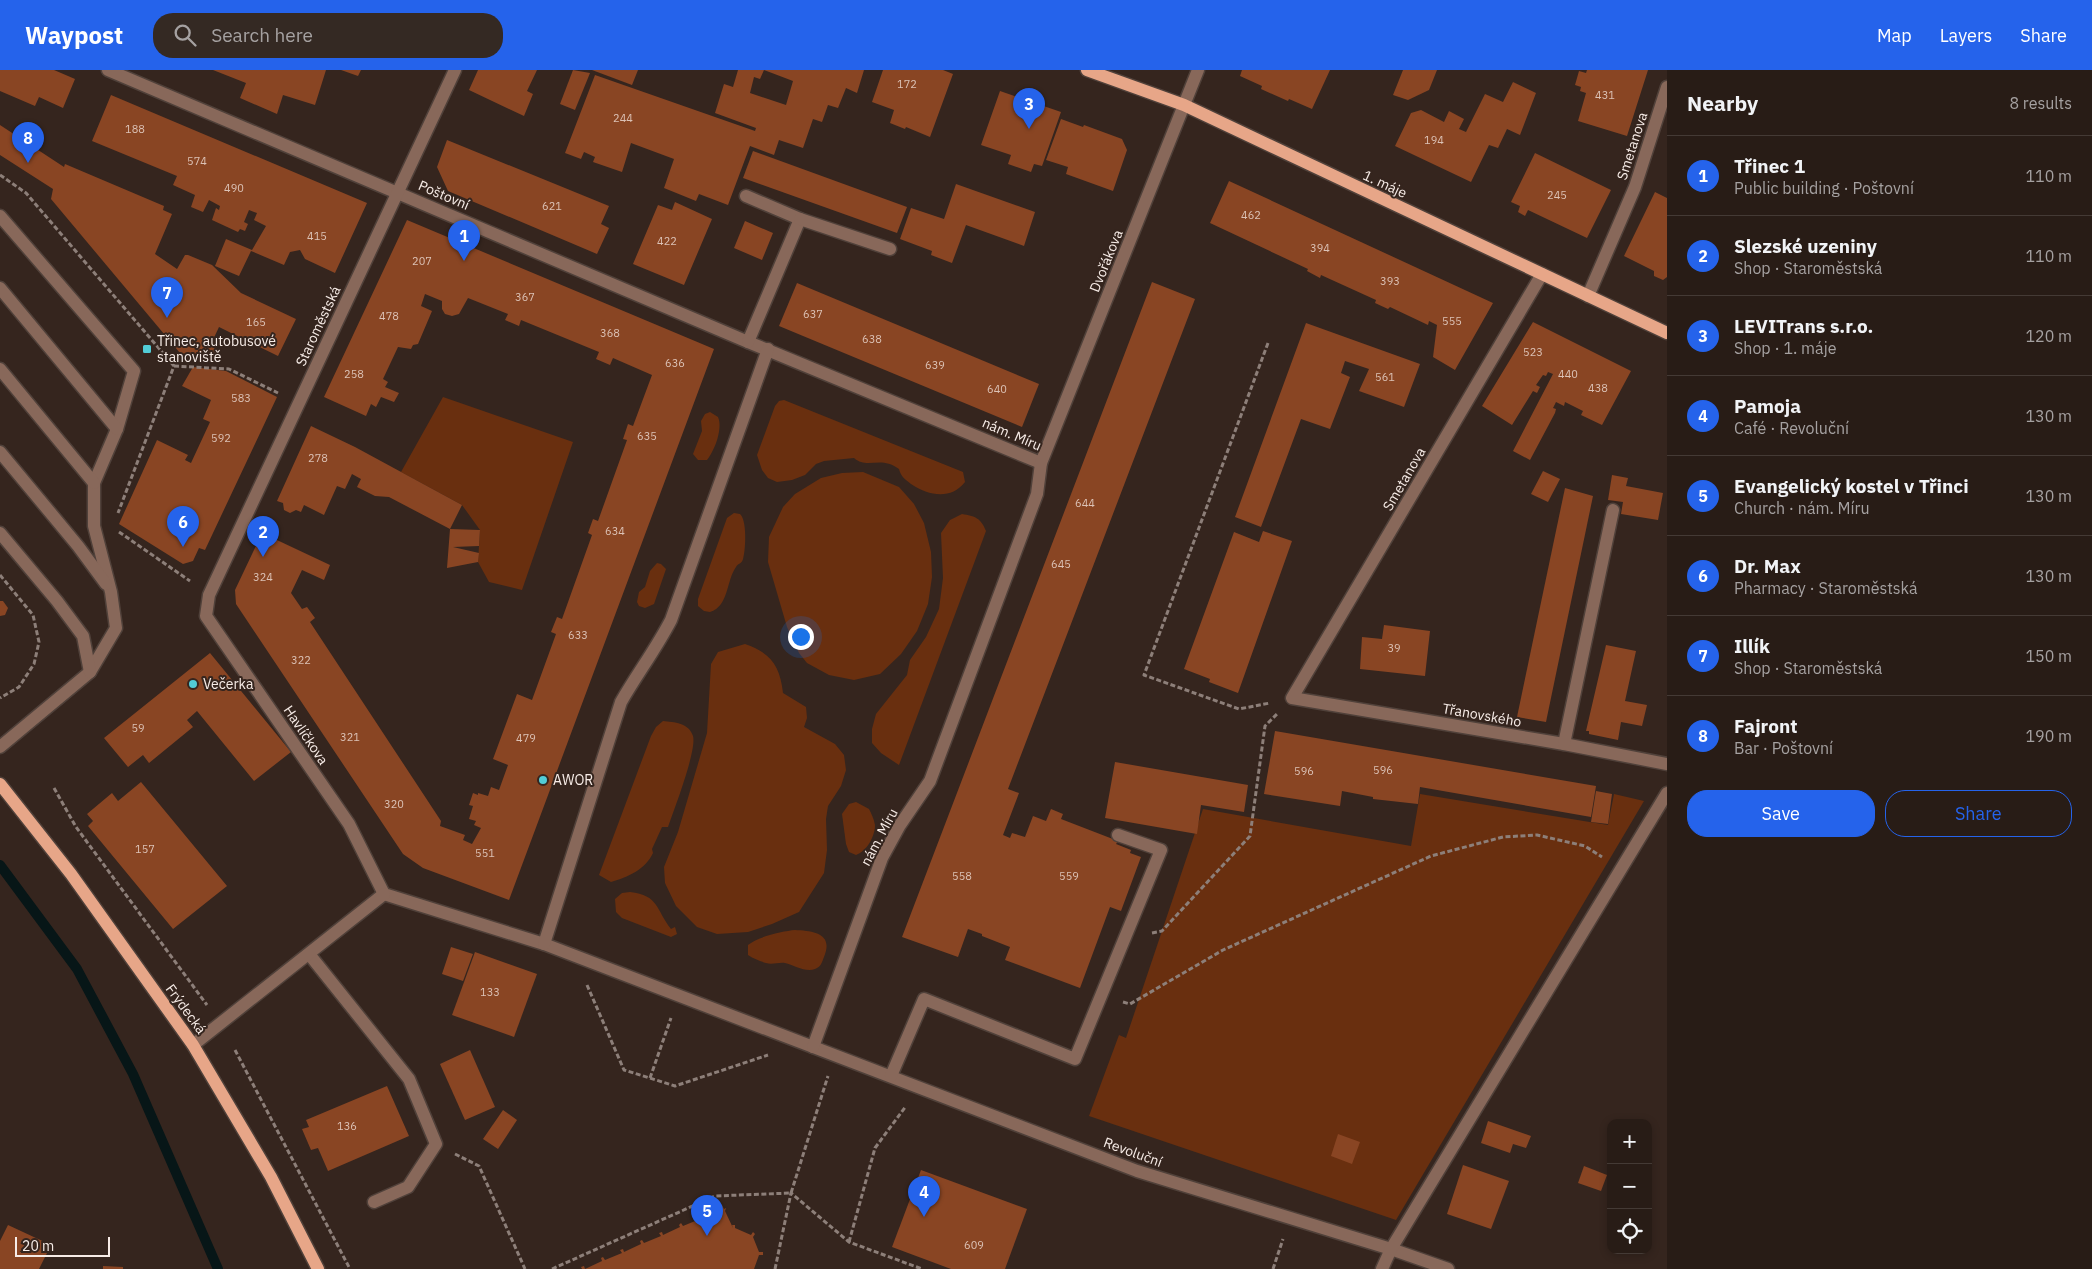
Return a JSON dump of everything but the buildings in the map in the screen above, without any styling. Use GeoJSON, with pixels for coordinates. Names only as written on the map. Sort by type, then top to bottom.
{"type":"FeatureCollection","features":[{"type":"Feature","properties":{"kind":"main road","name":"1. máje"},"geometry":{"type":"LineString","coordinates":[[1087,70],[1184,105],[1667,333]]}},
{"type":"Feature","properties":{"kind":"main road","name":"Frýdecká"},"geometry":{"type":"LineString","coordinates":[[0,784],[71,874],[194,1045],[271,1177],[318,1269]]}},
{"type":"Feature","properties":{"kind":"street","name":"Poštovní"},"geometry":{"type":"LineString","coordinates":[[108,70],[768,349]]}},
{"type":"Feature","properties":{"kind":"street","name":"Staroměstská"},"geometry":{"type":"LineString","coordinates":[[209,594],[455,70]]}},
{"type":"Feature","properties":{"kind":"street","name":"Dvořákova"},"geometry":{"type":"LineString","coordinates":[[1041,463],[1198,70]]}},
{"type":"Feature","properties":{"kind":"street","name":"Smetanova"},"geometry":{"type":"LineString","coordinates":[[1588,296],[1635,187],[1667,87]]}},
{"type":"Feature","properties":{"kind":"street"},"geometry":{"type":"LineString","coordinates":[[746,196],[800,218],[890,249]]}},
{"type":"Feature","properties":{"kind":"street"},"geometry":{"type":"LineString","coordinates":[[0,216],[134,371],[117,429],[94,483],[94,526],[111,592],[116,628],[90,672],[0,748]]}},
{"type":"Feature","properties":{"kind":"street"},"geometry":{"type":"LineString","coordinates":[[748,342],[800,218]]}},
{"type":"Feature","properties":{"kind":"street","name":"Smetanova"},"geometry":{"type":"LineString","coordinates":[[1292,698],[1542,274]]}},
{"type":"Feature","properties":{"kind":"street"},"geometry":{"type":"LineString","coordinates":[[0,288],[117,429]]}},
{"type":"Feature","properties":{"kind":"street","name":"nám. Míru"},"geometry":{"type":"LineString","coordinates":[[768,349],[1041,463],[1038,494],[930,781],[900,825],[882,858],[813,1047]]}},
{"type":"Feature","properties":{"kind":"street"},"geometry":{"type":"LineString","coordinates":[[544,944],[621,702],[671,620],[768,349]]}},
{"type":"Feature","properties":{"kind":"street"},"geometry":{"type":"LineString","coordinates":[[0,370],[94,483]]}},
{"type":"Feature","properties":{"kind":"street"},"geometry":{"type":"LineString","coordinates":[[0,452],[78,546],[111,592]]}},
{"type":"Feature","properties":{"kind":"street"},"geometry":{"type":"LineString","coordinates":[[1564,744],[1613,510]]}},
{"type":"Feature","properties":{"kind":"street"},"geometry":{"type":"LineString","coordinates":[[0,533],[57,601],[83,636],[90,672]]}},
{"type":"Feature","properties":{"kind":"street","name":"Havlíčkova"},"geometry":{"type":"LineString","coordinates":[[209,594],[206,616],[349,824],[384,894]]}},
{"type":"Feature","properties":{"kind":"street","name":"Třanovského"},"geometry":{"type":"LineString","coordinates":[[1292,698],[1564,744],[1667,764]]}},
{"type":"Feature","properties":{"kind":"street"},"geometry":{"type":"LineString","coordinates":[[1382,1269],[1391,1249],[1667,794]]}},
{"type":"Feature","properties":{"kind":"street"},"geometry":{"type":"LineString","coordinates":[[891,1076],[924,999],[1075,1059],[1161,850],[1118,834]]}},
{"type":"Feature","properties":{"kind":"street"},"geometry":{"type":"LineString","coordinates":[[194,1045],[384,894],[544,944],[813,1047]]}},
{"type":"Feature","properties":{"kind":"street"},"geometry":{"type":"LineString","coordinates":[[310,954],[409,1079],[436,1144],[408,1187],[374,1202]]}},
{"type":"Feature","properties":{"kind":"street","name":"Revoluční"},"geometry":{"type":"LineString","coordinates":[[813,1047],[1137,1171],[1391,1249],[1448,1269]]}},
{"type":"Feature","properties":{"kind":"path"},"geometry":{"type":"LineString","coordinates":[[1268,343],[1144,675],[1239,709],[1292,698]]}},
{"type":"Feature","properties":{"kind":"path"},"geometry":{"type":"LineString","coordinates":[[174,366],[229,369],[299,403]]}},
{"type":"Feature","properties":{"kind":"path"},"geometry":{"type":"LineString","coordinates":[[112,527],[209,594]]}},
{"type":"Feature","properties":{"kind":"path"},"geometry":{"type":"LineString","coordinates":[[0,575],[33,615],[39,642],[34,664],[19,687],[0,698]]}},
{"type":"Feature","properties":{"kind":"path"},"geometry":{"type":"LineString","coordinates":[[1125,940],[1162,931],[1250,836],[1265,726],[1292,698]]}},
{"type":"Feature","properties":{"kind":"path"},"geometry":{"type":"LineString","coordinates":[[54,788],[76,827],[207,1005]]}},
{"type":"Feature","properties":{"kind":"path"},"geometry":{"type":"LineString","coordinates":[[1102,995],[1130,1004],[1223,950],[1422,860],[1503,837],[1537,836],[1585,846],[1610,862]]}},
{"type":"Feature","properties":{"kind":"path"},"geometry":{"type":"LineString","coordinates":[[587,984],[624,1070],[675,1086],[771,1054]]}},
{"type":"Feature","properties":{"kind":"path"},"geometry":{"type":"LineString","coordinates":[[650,1078],[671,1018]]}},
{"type":"Feature","properties":{"kind":"path"},"geometry":{"type":"LineString","coordinates":[[235,1050],[350,1269]]}},
{"type":"Feature","properties":{"kind":"path"},"geometry":{"type":"LineString","coordinates":[[775,1269],[792,1193],[828,1075]]}},
{"type":"Feature","properties":{"kind":"path"},"geometry":{"type":"LineString","coordinates":[[849,1242],[875,1148],[920,1087]]}},
{"type":"Feature","properties":{"kind":"path"},"geometry":{"type":"LineString","coordinates":[[479,1166],[525,1269]]}},
{"type":"Feature","properties":{"kind":"path"},"geometry":{"type":"LineString","coordinates":[[552,1269],[715,1196],[792,1193],[849,1242],[922,1269]]}},
{"type":"Feature","properties":{"kind":"path"},"geometry":{"type":"LineString","coordinates":[[1273,1269],[1285,1233]]}},
{"type":"Feature","properties":{"kind":"shaded area"},"geometry":{"type":"Polygon","coordinates":[[[443,397],[573,442],[522,590],[489,582],[478,562],[480,530],[462,505],[401,472],[443,397]]]}},
{"type":"Feature","properties":{"kind":"shaded area"},"geometry":{"type":"Polygon","coordinates":[[[784,400],[963,472],[965,482],[953,492],[947,494],[932,493],[911,484],[902,476],[899,469],[892,465],[886,463],[864,463],[854,458],[824,461],[816,464],[805,475],[792,480],[777,482],[768,478],[762,470],[757,455],[775,406],[779,401],[784,400]]]}},
{"type":"Feature","properties":{"kind":"shaded area"},"geometry":{"type":"Polygon","coordinates":[[[710,412],[718,417],[720,427],[717,439],[713,451],[707,460],[698,460],[693,454],[702,431],[701,421],[705,414],[710,412]]]}},
{"type":"Feature","properties":{"kind":"shaded area"},"geometry":{"type":"Polygon","coordinates":[[[863,472],[899,487],[914,504],[924,523],[931,552],[932,577],[928,604],[917,631],[901,654],[880,674],[854,680],[829,675],[807,663],[799,653],[787,627],[768,562],[769,537],[783,507],[795,494],[821,478],[842,473],[863,472]]]}},
{"type":"Feature","properties":{"kind":"shaded area"},"geometry":{"type":"Polygon","coordinates":[[[734,513],[740,514],[744,522],[745,549],[743,559],[733,573],[721,604],[710,612],[704,611],[698,606],[698,599],[727,518],[734,513]]]}},
{"type":"Feature","properties":{"kind":"shaded area"},"geometry":{"type":"Polygon","coordinates":[[[962,514],[977,518],[986,531],[899,765],[881,753],[872,743],[872,729],[876,714],[907,675],[910,660],[926,637],[939,609],[943,578],[941,533],[950,520],[962,514]]]}},
{"type":"Feature","properties":{"kind":"shaded area"},"geometry":{"type":"Polygon","coordinates":[[[657,563],[666,569],[654,604],[645,608],[639,606],[637,602],[639,592],[645,587],[650,571],[657,563]]]}},
{"type":"Feature","properties":{"kind":"shaded area"},"geometry":{"type":"Polygon","coordinates":[[[745,644],[768,656],[773,662],[777,668],[783,693],[806,707],[807,718],[804,727],[835,744],[844,755],[846,770],[841,786],[828,806],[826,819],[827,850],[824,873],[799,912],[748,932],[717,934],[697,927],[676,906],[665,883],[664,867],[678,832],[707,733],[711,664],[718,652],[745,644]]]}},
{"type":"Feature","properties":{"kind":"shaded area"},"geometry":{"type":"Polygon","coordinates":[[[663,721],[685,726],[693,736],[692,754],[684,780],[668,827],[662,827],[652,849],[653,853],[650,859],[635,872],[611,882],[599,875],[651,736],[656,727],[663,721]]]}},
{"type":"Feature","properties":{"kind":"shaded area"},"geometry":{"type":"Polygon","coordinates":[[[1420,794],[1608,825],[1614,794],[1644,801],[1396,1220],[1089,1116],[1119,1035],[1126,1038],[1203,809],[1411,846],[1420,794]]]}},
{"type":"Feature","properties":{"kind":"shaded area"},"geometry":{"type":"Polygon","coordinates":[[[856,802],[869,809],[875,825],[870,843],[856,855],[849,852],[846,844],[842,814],[849,804],[856,802]]]}},
{"type":"Feature","properties":{"kind":"shaded area"},"geometry":{"type":"Polygon","coordinates":[[[630,892],[647,896],[652,900],[671,929],[675,927],[677,934],[671,937],[622,918],[616,912],[615,899],[622,893],[630,892]]]}},
{"type":"Feature","properties":{"kind":"shaded area"},"geometry":{"type":"Polygon","coordinates":[[[795,930],[809,931],[824,938],[826,949],[822,962],[817,968],[808,970],[785,963],[768,964],[748,955],[748,945],[757,939],[795,930]]]}},
{"type":"Feature","properties":{"kind":"waterway"},"geometry":{"type":"LineString","coordinates":[[0,865],[77,969],[133,1074],[218,1269]]}},
{"type":"Feature","properties":{"kind":"place","name":"LEVITrans s.r.o."},"geometry":{"type":"Point","coordinates":[1029,129]}},
{"type":"Feature","properties":{"kind":"place","name":"Fajront"},"geometry":{"type":"Point","coordinates":[28,163]}},
{"type":"Feature","properties":{"kind":"place","name":"Třinec 1"},"geometry":{"type":"Point","coordinates":[464,261]}},
{"type":"Feature","properties":{"kind":"place","name":"Illík"},"geometry":{"type":"Point","coordinates":[167,318]}},
{"type":"Feature","properties":{"kind":"place","name":"Třinec, autobusové stanoviště"},"geometry":{"type":"Point","coordinates":[147,349]}},
{"type":"Feature","properties":{"kind":"place","name":"Dr. Max"},"geometry":{"type":"Point","coordinates":[183,547]}},
{"type":"Feature","properties":{"kind":"place","name":"Slezské uzeniny"},"geometry":{"type":"Point","coordinates":[263,557]}},
{"type":"Feature","properties":{"kind":"place","name":"Večerka"},"geometry":{"type":"Point","coordinates":[193,684]}},
{"type":"Feature","properties":{"kind":"place","name":"AWOR"},"geometry":{"type":"Point","coordinates":[543,780]}},
{"type":"Feature","properties":{"kind":"place","name":"Pamoja"},"geometry":{"type":"Point","coordinates":[924,1217]}},
{"type":"Feature","properties":{"kind":"place","name":"Evangelický kostel v Třinci"},"geometry":{"type":"Point","coordinates":[707,1236]}}]}
